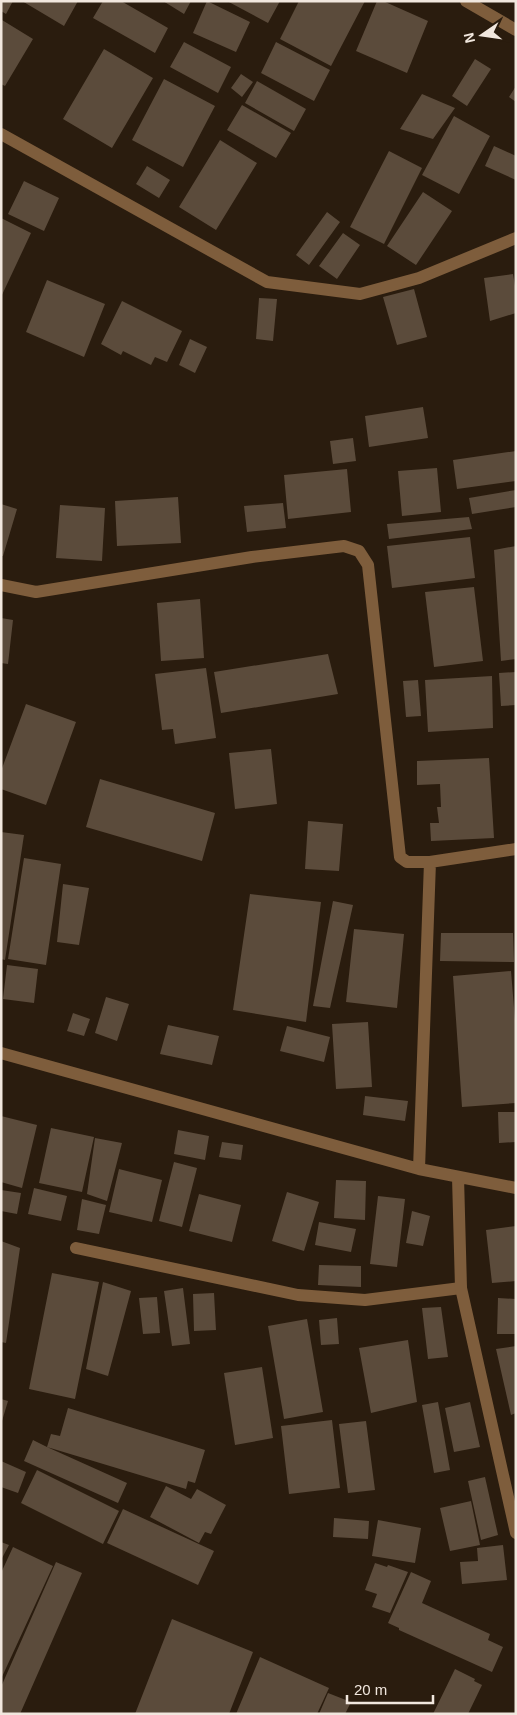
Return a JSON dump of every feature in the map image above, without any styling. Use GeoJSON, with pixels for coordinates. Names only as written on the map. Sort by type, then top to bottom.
{"type":"FeatureCollection","features":[{"type":"Feature","properties":{"kind":"street"},"geometry":{"type":"LineString","coordinates":[[466,1],[516,30]]}},
{"type":"Feature","properties":{"kind":"street"},"geometry":{"type":"LineString","coordinates":[[1,134],[267,282],[360,294],[419,278],[516,238]]}},
{"type":"Feature","properties":{"kind":"street"},"geometry":{"type":"LineString","coordinates":[[1,585],[36,592],[252,557],[344,546],[359,552],[368,564],[400,857],[407,862],[430,862],[516,849]]}},
{"type":"Feature","properties":{"kind":"street"},"geometry":{"type":"LineString","coordinates":[[419,1169],[430,862]]}},
{"type":"Feature","properties":{"kind":"street"},"geometry":{"type":"LineString","coordinates":[[1,1052],[419,1169],[516,1188]]}},
{"type":"Feature","properties":{"kind":"street"},"geometry":{"type":"LineString","coordinates":[[458,1177],[461,1288],[516,1533]]}},
{"type":"Feature","properties":{"kind":"street"},"geometry":{"type":"LineString","coordinates":[[76,1248],[298,1295],[365,1300],[461,1288]]}},
{"type":"Feature","properties":{"kind":"building"},"geometry":{"type":"Polygon","coordinates":[[[1,1],[13,1],[6,14],[1,11],[1,1]]]}},
{"type":"Feature","properties":{"kind":"building"},"geometry":{"type":"Polygon","coordinates":[[[22,1],[78,1],[64,26],[22,1]]]}},
{"type":"Feature","properties":{"kind":"building"},"geometry":{"type":"Polygon","coordinates":[[[103,1],[121,1],[168,28],[155,53],[93,18],[103,1]]]}},
{"type":"Feature","properties":{"kind":"building"},"geometry":{"type":"Polygon","coordinates":[[[163,1],[191,1],[184,14],[163,1]]]}},
{"type":"Feature","properties":{"kind":"building"},"geometry":{"type":"Polygon","coordinates":[[[207,1],[250,22],[236,52],[193,33],[207,1]]]}},
{"type":"Feature","properties":{"kind":"building"},"geometry":{"type":"Polygon","coordinates":[[[227,1],[280,1],[268,23],[227,1]]]}},
{"type":"Feature","properties":{"kind":"building"},"geometry":{"type":"Polygon","coordinates":[[[299,1],[365,1],[331,66],[280,39],[299,1]]]}},
{"type":"Feature","properties":{"kind":"building"},"geometry":{"type":"Polygon","coordinates":[[[377,1],[383,1],[428,21],[407,73],[356,51],[377,1]]]}},
{"type":"Feature","properties":{"kind":"building"},"geometry":{"type":"Polygon","coordinates":[[[2,20],[33,39],[5,86],[1,84],[2,20]]]}},
{"type":"Feature","properties":{"kind":"building"},"geometry":{"type":"Polygon","coordinates":[[[184,42],[231,67],[218,93],[170,67],[184,42]]]}},
{"type":"Feature","properties":{"kind":"building"},"geometry":{"type":"Polygon","coordinates":[[[276,42],[330,70],[314,101],[261,73],[276,42]]]}},
{"type":"Feature","properties":{"kind":"building"},"geometry":{"type":"Polygon","coordinates":[[[104,49],[153,78],[112,148],[63,119],[104,49]]]}},
{"type":"Feature","properties":{"kind":"building"},"geometry":{"type":"Polygon","coordinates":[[[475,59],[491,69],[467,106],[452,96],[475,59]]]}},
{"type":"Feature","properties":{"kind":"building"},"geometry":{"type":"Polygon","coordinates":[[[241,74],[253,82],[242,97],[231,88],[241,74]]]}},
{"type":"Feature","properties":{"kind":"building"},"geometry":{"type":"Polygon","coordinates":[[[164,79],[215,106],[183,167],[132,140],[164,79]]]}},
{"type":"Feature","properties":{"kind":"building"},"geometry":{"type":"Polygon","coordinates":[[[257,81],[306,109],[294,131],[245,103],[257,81]]]}},
{"type":"Feature","properties":{"kind":"building"},"geometry":{"type":"Polygon","coordinates":[[[516,86],[516,102],[509,97],[516,86]]]}},
{"type":"Feature","properties":{"kind":"building"},"geometry":{"type":"Polygon","coordinates":[[[422,94],[455,108],[433,139],[400,129],[422,94]]]}},
{"type":"Feature","properties":{"kind":"building"},"geometry":{"type":"Polygon","coordinates":[[[242,105],[291,133],[276,158],[227,130],[242,105]]]}},
{"type":"Feature","properties":{"kind":"building"},"geometry":{"type":"Polygon","coordinates":[[[454,116],[490,136],[459,194],[422,175],[454,116]]]}},
{"type":"Feature","properties":{"kind":"building"},"geometry":{"type":"Polygon","coordinates":[[[220,140],[257,163],[216,230],[179,207],[220,140]]]}},
{"type":"Feature","properties":{"kind":"building"},"geometry":{"type":"Polygon","coordinates":[[[494,146],[516,156],[516,180],[485,166],[494,146]]]}},
{"type":"Feature","properties":{"kind":"building"},"geometry":{"type":"Polygon","coordinates":[[[389,151],[422,168],[384,244],[350,227],[389,151]]]}},
{"type":"Feature","properties":{"kind":"building"},"geometry":{"type":"Polygon","coordinates":[[[147,166],[170,180],[159,198],[136,184],[147,166]]]}},
{"type":"Feature","properties":{"kind":"building"},"geometry":{"type":"Polygon","coordinates":[[[24,181],[59,198],[44,231],[8,214],[24,181]]]}},
{"type":"Feature","properties":{"kind":"building"},"geometry":{"type":"Polygon","coordinates":[[[423,192],[452,211],[416,265],[387,246],[423,192]]]}},
{"type":"Feature","properties":{"kind":"building"},"geometry":{"type":"Polygon","coordinates":[[[327,212],[340,222],[309,265],[296,255],[327,212]]]}},
{"type":"Feature","properties":{"kind":"building"},"geometry":{"type":"Polygon","coordinates":[[[1,218],[31,233],[1,297],[1,218]]]}},
{"type":"Feature","properties":{"kind":"building"},"geometry":{"type":"Polygon","coordinates":[[[343,233],[360,245],[337,279],[319,266],[343,233]]]}},
{"type":"Feature","properties":{"kind":"building"},"geometry":{"type":"Polygon","coordinates":[[[513,274],[516,292],[516,313],[490,321],[484,278],[513,274]]]}},
{"type":"Feature","properties":{"kind":"building"},"geometry":{"type":"Polygon","coordinates":[[[47,280],[105,304],[84,357],[26,332],[47,280]]]}},
{"type":"Feature","properties":{"kind":"building"},"geometry":{"type":"Polygon","coordinates":[[[414,289],[427,337],[397,345],[383,297],[414,289]]]}},
{"type":"Feature","properties":{"kind":"building"},"geometry":{"type":"Polygon","coordinates":[[[259,298],[277,299],[273,341],[256,339],[259,298]]]}},
{"type":"Feature","properties":{"kind":"building"},"geometry":{"type":"Polygon","coordinates":[[[122,301],[182,331],[167,362],[155,357],[151,365],[123,351],[121,355],[101,344],[122,301]]]}},
{"type":"Feature","properties":{"kind":"building"},"geometry":{"type":"Polygon","coordinates":[[[190,339],[207,347],[195,373],[179,365],[190,339]]]}},
{"type":"Feature","properties":{"kind":"building"},"geometry":{"type":"Polygon","coordinates":[[[423,407],[428,438],[369,447],[365,416],[423,407]]]}},
{"type":"Feature","properties":{"kind":"building"},"geometry":{"type":"Polygon","coordinates":[[[353,438],[356,461],[333,464],[330,441],[353,438]]]}},
{"type":"Feature","properties":{"kind":"building"},"geometry":{"type":"Polygon","coordinates":[[[516,451],[516,481],[457,489],[453,460],[516,451]]]}},
{"type":"Feature","properties":{"kind":"building"},"geometry":{"type":"Polygon","coordinates":[[[437,468],[441,512],[402,516],[398,471],[437,468]]]}},
{"type":"Feature","properties":{"kind":"building"},"geometry":{"type":"Polygon","coordinates":[[[347,469],[351,512],[288,519],[284,475],[347,469]]]}},
{"type":"Feature","properties":{"kind":"building"},"geometry":{"type":"Polygon","coordinates":[[[516,490],[516,507],[472,514],[469,498],[516,490]]]}},
{"type":"Feature","properties":{"kind":"building"},"geometry":{"type":"Polygon","coordinates":[[[178,497],[181,543],[117,546],[115,501],[178,497]]]}},
{"type":"Feature","properties":{"kind":"building"},"geometry":{"type":"Polygon","coordinates":[[[283,503],[286,528],[247,532],[244,506],[283,503]]]}},
{"type":"Feature","properties":{"kind":"building"},"geometry":{"type":"Polygon","coordinates":[[[1,504],[17,509],[3,556],[1,556],[1,504]]]}},
{"type":"Feature","properties":{"kind":"building"},"geometry":{"type":"Polygon","coordinates":[[[60,505],[105,508],[102,561],[56,558],[60,505]]]}},
{"type":"Feature","properties":{"kind":"building"},"geometry":{"type":"Polygon","coordinates":[[[469,517],[472,529],[389,539],[387,524],[469,517]]]}},
{"type":"Feature","properties":{"kind":"building"},"geometry":{"type":"Polygon","coordinates":[[[470,537],[475,578],[392,588],[387,546],[470,537]]]}},
{"type":"Feature","properties":{"kind":"building"},"geometry":{"type":"Polygon","coordinates":[[[516,546],[516,659],[501,661],[494,550],[516,546]]]}},
{"type":"Feature","properties":{"kind":"building"},"geometry":{"type":"Polygon","coordinates":[[[474,587],[483,661],[434,667],[425,592],[474,587]]]}},
{"type":"Feature","properties":{"kind":"building"},"geometry":{"type":"Polygon","coordinates":[[[200,599],[204,658],[161,661],[157,603],[200,599]]]}},
{"type":"Feature","properties":{"kind":"building"},"geometry":{"type":"Polygon","coordinates":[[[1,618],[13,620],[8,664],[1,663],[1,618]]]}},
{"type":"Feature","properties":{"kind":"building"},"geometry":{"type":"Polygon","coordinates":[[[328,654],[338,694],[221,713],[214,672],[328,654]]]}},
{"type":"Feature","properties":{"kind":"building"},"geometry":{"type":"Polygon","coordinates":[[[206,668],[216,738],[175,744],[173,729],[162,730],[155,674],[206,668]]]}},
{"type":"Feature","properties":{"kind":"building"},"geometry":{"type":"Polygon","coordinates":[[[516,672],[516,705],[501,706],[499,673],[516,672]]]}},
{"type":"Feature","properties":{"kind":"building"},"geometry":{"type":"Polygon","coordinates":[[[492,676],[493,728],[428,732],[425,680],[492,676]]]}},
{"type":"Feature","properties":{"kind":"building"},"geometry":{"type":"Polygon","coordinates":[[[418,680],[421,716],[406,717],[403,681],[418,680]]]}},
{"type":"Feature","properties":{"kind":"building"},"geometry":{"type":"Polygon","coordinates":[[[26,704],[76,722],[46,805],[1,789],[1,771],[26,704]]]}},
{"type":"Feature","properties":{"kind":"building"},"geometry":{"type":"Polygon","coordinates":[[[271,749],[277,804],[235,809],[229,753],[271,749]]]}},
{"type":"Feature","properties":{"kind":"building"},"geometry":{"type":"Polygon","coordinates":[[[489,758],[494,838],[431,841],[430,823],[439,823],[437,807],[441,807],[440,784],[417,785],[417,761],[489,758]]]}},
{"type":"Feature","properties":{"kind":"building"},"geometry":{"type":"Polygon","coordinates":[[[100,779],[215,813],[202,861],[86,827],[100,779]]]}},
{"type":"Feature","properties":{"kind":"building"},"geometry":{"type":"Polygon","coordinates":[[[308,821],[343,824],[339,871],[305,869],[308,821]]]}},
{"type":"Feature","properties":{"kind":"building"},"geometry":{"type":"Polygon","coordinates":[[[1,832],[24,835],[5,960],[1,959],[1,832]]]}},
{"type":"Feature","properties":{"kind":"building"},"geometry":{"type":"Polygon","coordinates":[[[24,858],[61,864],[46,965],[8,959],[24,858]]]}},
{"type":"Feature","properties":{"kind":"building"},"geometry":{"type":"Polygon","coordinates":[[[63,884],[89,888],[79,945],[57,942],[63,884]]]}},
{"type":"Feature","properties":{"kind":"building"},"geometry":{"type":"Polygon","coordinates":[[[250,894],[321,902],[306,1022],[233,1010],[250,894]]]}},
{"type":"Feature","properties":{"kind":"building"},"geometry":{"type":"Polygon","coordinates":[[[333,901],[353,905],[330,1008],[313,1006],[333,901]]]}},
{"type":"Feature","properties":{"kind":"building"},"geometry":{"type":"Polygon","coordinates":[[[354,929],[404,934],[397,1008],[346,1002],[354,929]]]}},
{"type":"Feature","properties":{"kind":"building"},"geometry":{"type":"Polygon","coordinates":[[[441,933],[513,933],[514,962],[440,961],[441,933]]]}},
{"type":"Feature","properties":{"kind":"building"},"geometry":{"type":"Polygon","coordinates":[[[7,965],[38,969],[34,1003],[3,999],[7,965]]]}},
{"type":"Feature","properties":{"kind":"building"},"geometry":{"type":"Polygon","coordinates":[[[511,971],[516,1032],[516,1103],[462,1107],[453,976],[511,971]]]}},
{"type":"Feature","properties":{"kind":"building"},"geometry":{"type":"Polygon","coordinates":[[[106,997],[129,1004],[117,1041],[95,1033],[106,997]]]}},
{"type":"Feature","properties":{"kind":"building"},"geometry":{"type":"Polygon","coordinates":[[[73,1013],[90,1019],[84,1036],[67,1031],[73,1013]]]}},
{"type":"Feature","properties":{"kind":"building"},"geometry":{"type":"Polygon","coordinates":[[[368,1022],[372,1087],[336,1089],[332,1024],[368,1022]]]}},
{"type":"Feature","properties":{"kind":"building"},"geometry":{"type":"Polygon","coordinates":[[[168,1025],[219,1036],[212,1065],[160,1054],[168,1025]]]}},
{"type":"Feature","properties":{"kind":"building"},"geometry":{"type":"Polygon","coordinates":[[[287,1026],[330,1037],[324,1062],[280,1051],[287,1026]]]}},
{"type":"Feature","properties":{"kind":"building"},"geometry":{"type":"Polygon","coordinates":[[[365,1096],[408,1101],[405,1121],[363,1115],[365,1096]]]}},
{"type":"Feature","properties":{"kind":"building"},"geometry":{"type":"Polygon","coordinates":[[[498,1112],[516,1112],[516,1142],[499,1143],[498,1112]]]}},
{"type":"Feature","properties":{"kind":"building"},"geometry":{"type":"Polygon","coordinates":[[[1,1116],[37,1125],[22,1188],[1,1182],[1,1116]]]}},
{"type":"Feature","properties":{"kind":"building"},"geometry":{"type":"Polygon","coordinates":[[[51,1128],[94,1137],[82,1192],[39,1183],[51,1128]]]}},
{"type":"Feature","properties":{"kind":"building"},"geometry":{"type":"Polygon","coordinates":[[[178,1130],[209,1136],[205,1160],[174,1154],[178,1130]]]}},
{"type":"Feature","properties":{"kind":"building"},"geometry":{"type":"Polygon","coordinates":[[[95,1138],[122,1143],[107,1201],[87,1194],[95,1138]]]}},
{"type":"Feature","properties":{"kind":"building"},"geometry":{"type":"Polygon","coordinates":[[[222,1142],[243,1145],[241,1160],[219,1157],[222,1142]]]}},
{"type":"Feature","properties":{"kind":"building"},"geometry":{"type":"Polygon","coordinates":[[[174,1162],[197,1168],[182,1227],[159,1221],[174,1162]]]}},
{"type":"Feature","properties":{"kind":"building"},"geometry":{"type":"Polygon","coordinates":[[[119,1169],[162,1180],[152,1222],[109,1212],[119,1169]]]}},
{"type":"Feature","properties":{"kind":"building"},"geometry":{"type":"Polygon","coordinates":[[[336,1180],[366,1181],[365,1220],[334,1218],[336,1180]]]}},
{"type":"Feature","properties":{"kind":"building"},"geometry":{"type":"Polygon","coordinates":[[[34,1188],[67,1196],[61,1221],[28,1214],[34,1188]]]}},
{"type":"Feature","properties":{"kind":"building"},"geometry":{"type":"Polygon","coordinates":[[[1,1190],[21,1193],[17,1214],[1,1211],[1,1190]]]}},
{"type":"Feature","properties":{"kind":"building"},"geometry":{"type":"Polygon","coordinates":[[[287,1192],[319,1202],[304,1251],[272,1241],[287,1192]]]}},
{"type":"Feature","properties":{"kind":"building"},"geometry":{"type":"Polygon","coordinates":[[[199,1194],[241,1205],[232,1242],[189,1231],[199,1194]]]}},
{"type":"Feature","properties":{"kind":"building"},"geometry":{"type":"Polygon","coordinates":[[[378,1196],[405,1199],[397,1267],[370,1264],[378,1196]]]}},
{"type":"Feature","properties":{"kind":"building"},"geometry":{"type":"Polygon","coordinates":[[[82,1199],[106,1205],[99,1234],[77,1230],[82,1199]]]}},
{"type":"Feature","properties":{"kind":"building"},"geometry":{"type":"Polygon","coordinates":[[[412,1211],[430,1216],[423,1246],[406,1243],[412,1211]]]}},
{"type":"Feature","properties":{"kind":"building"},"geometry":{"type":"Polygon","coordinates":[[[319,1222],[356,1229],[351,1252],[315,1245],[319,1222]]]}},
{"type":"Feature","properties":{"kind":"building"},"geometry":{"type":"Polygon","coordinates":[[[516,1226],[516,1281],[492,1283],[486,1230],[516,1226]]]}},
{"type":"Feature","properties":{"kind":"building"},"geometry":{"type":"Polygon","coordinates":[[[1,1241],[20,1248],[6,1343],[1,1342],[1,1241]]]}},
{"type":"Feature","properties":{"kind":"building"},"geometry":{"type":"Polygon","coordinates":[[[319,1265],[361,1266],[361,1287],[318,1285],[319,1265]]]}},
{"type":"Feature","properties":{"kind":"building"},"geometry":{"type":"Polygon","coordinates":[[[52,1273],[99,1282],[75,1399],[29,1389],[52,1273]]]}},
{"type":"Feature","properties":{"kind":"building"},"geometry":{"type":"Polygon","coordinates":[[[103,1282],[131,1291],[108,1376],[86,1369],[103,1282]]]}},
{"type":"Feature","properties":{"kind":"building"},"geometry":{"type":"Polygon","coordinates":[[[183,1288],[190,1344],[172,1346],[164,1291],[183,1288]]]}},
{"type":"Feature","properties":{"kind":"building"},"geometry":{"type":"Polygon","coordinates":[[[214,1293],[216,1330],[194,1331],[193,1294],[214,1293]]]}},
{"type":"Feature","properties":{"kind":"building"},"geometry":{"type":"Polygon","coordinates":[[[157,1297],[160,1333],[143,1334],[139,1298],[157,1297]]]}},
{"type":"Feature","properties":{"kind":"building"},"geometry":{"type":"Polygon","coordinates":[[[498,1298],[516,1299],[516,1334],[497,1334],[498,1298]]]}},
{"type":"Feature","properties":{"kind":"building"},"geometry":{"type":"Polygon","coordinates":[[[441,1307],[448,1357],[428,1359],[422,1308],[441,1307]]]}},
{"type":"Feature","properties":{"kind":"building"},"geometry":{"type":"Polygon","coordinates":[[[337,1318],[339,1344],[321,1345],[319,1320],[337,1318]]]}},
{"type":"Feature","properties":{"kind":"building"},"geometry":{"type":"Polygon","coordinates":[[[307,1319],[323,1412],[284,1419],[268,1326],[307,1319]]]}},
{"type":"Feature","properties":{"kind":"building"},"geometry":{"type":"Polygon","coordinates":[[[408,1340],[417,1402],[371,1413],[359,1348],[408,1340]]]}},
{"type":"Feature","properties":{"kind":"building"},"geometry":{"type":"Polygon","coordinates":[[[516,1346],[516,1413],[511,1415],[496,1349],[516,1346]]]}},
{"type":"Feature","properties":{"kind":"building"},"geometry":{"type":"Polygon","coordinates":[[[262,1367],[273,1438],[235,1445],[224,1373],[262,1367]]]}},
{"type":"Feature","properties":{"kind":"building"},"geometry":{"type":"Polygon","coordinates":[[[1,1399],[8,1401],[2,1421],[1,1421],[1,1399]]]}},
{"type":"Feature","properties":{"kind":"building"},"geometry":{"type":"Polygon","coordinates":[[[438,1402],[450,1470],[434,1473],[422,1405],[438,1402]]]}},
{"type":"Feature","properties":{"kind":"building"},"geometry":{"type":"Polygon","coordinates":[[[470,1402],[480,1447],[454,1452],[445,1408],[470,1402]]]}},
{"type":"Feature","properties":{"kind":"building"},"geometry":{"type":"Polygon","coordinates":[[[68,1408],[205,1450],[195,1483],[188,1481],[186,1489],[47,1447],[51,1434],[60,1436],[68,1408]]]}},
{"type":"Feature","properties":{"kind":"building"},"geometry":{"type":"Polygon","coordinates":[[[332,1420],[340,1488],[289,1494],[281,1426],[332,1420]]]}},
{"type":"Feature","properties":{"kind":"building"},"geometry":{"type":"Polygon","coordinates":[[[366,1421],[375,1490],[348,1493],[339,1424],[366,1421]]]}},
{"type":"Feature","properties":{"kind":"building"},"geometry":{"type":"Polygon","coordinates":[[[33,1440],[127,1483],[118,1503],[24,1461],[33,1440]]]}},
{"type":"Feature","properties":{"kind":"building"},"geometry":{"type":"Polygon","coordinates":[[[1,1461],[26,1472],[18,1493],[1,1487],[1,1461]]]}},
{"type":"Feature","properties":{"kind":"building"},"geometry":{"type":"Polygon","coordinates":[[[37,1470],[119,1511],[103,1544],[21,1503],[37,1470]]]}},
{"type":"Feature","properties":{"kind":"building"},"geometry":{"type":"Polygon","coordinates":[[[485,1477],[498,1535],[481,1540],[468,1481],[485,1477]]]}},
{"type":"Feature","properties":{"kind":"building"},"geometry":{"type":"Polygon","coordinates":[[[166,1486],[191,1499],[197,1489],[226,1505],[211,1534],[205,1532],[199,1543],[150,1517],[166,1486]]]}},
{"type":"Feature","properties":{"kind":"building"},"geometry":{"type":"Polygon","coordinates":[[[471,1501],[480,1545],[450,1551],[440,1508],[471,1501]]]}},
{"type":"Feature","properties":{"kind":"building"},"geometry":{"type":"Polygon","coordinates":[[[123,1509],[214,1551],[198,1585],[107,1543],[123,1509]]]}},
{"type":"Feature","properties":{"kind":"building"},"geometry":{"type":"Polygon","coordinates":[[[334,1518],[369,1521],[368,1539],[333,1537],[334,1518]]]}},
{"type":"Feature","properties":{"kind":"building"},"geometry":{"type":"Polygon","coordinates":[[[378,1520],[421,1528],[415,1563],[372,1556],[378,1520]]]}},
{"type":"Feature","properties":{"kind":"building"},"geometry":{"type":"Polygon","coordinates":[[[1,1542],[9,1545],[1,1560],[1,1542]]]}},
{"type":"Feature","properties":{"kind":"building"},"geometry":{"type":"Polygon","coordinates":[[[503,1545],[507,1580],[462,1584],[460,1562],[478,1561],[477,1548],[503,1545]]]}},
{"type":"Feature","properties":{"kind":"building"},"geometry":{"type":"Polygon","coordinates":[[[13,1547],[53,1566],[1,1679],[1,1573],[13,1547]]]}},
{"type":"Feature","properties":{"kind":"building"},"geometry":{"type":"Polygon","coordinates":[[[56,1562],[82,1573],[20,1714],[1,1714],[1,1687],[56,1562]]]}},
{"type":"Feature","properties":{"kind":"building"},"geometry":{"type":"Polygon","coordinates":[[[375,1563],[408,1572],[390,1613],[372,1607],[377,1594],[365,1590],[375,1563]]]}},
{"type":"Feature","properties":{"kind":"building"},"geometry":{"type":"Polygon","coordinates":[[[411,1572],[431,1581],[422,1603],[490,1634],[488,1640],[503,1647],[492,1672],[399,1630],[399,1628],[388,1623],[411,1572]]]}},
{"type":"Feature","properties":{"kind":"building"},"geometry":{"type":"Polygon","coordinates":[[[172,1619],[253,1652],[229,1714],[135,1714],[172,1619]]]}},
{"type":"Feature","properties":{"kind":"building"},"geometry":{"type":"Polygon","coordinates":[[[260,1657],[329,1688],[317,1714],[236,1714],[260,1657]]]}},
{"type":"Feature","properties":{"kind":"building"},"geometry":{"type":"Polygon","coordinates":[[[455,1669],[475,1679],[474,1681],[482,1685],[468,1714],[433,1714],[455,1669]]]}},
{"type":"Feature","properties":{"kind":"building"},"geometry":{"type":"Polygon","coordinates":[[[328,1693],[351,1702],[345,1714],[319,1714],[328,1693]]]}}]}
